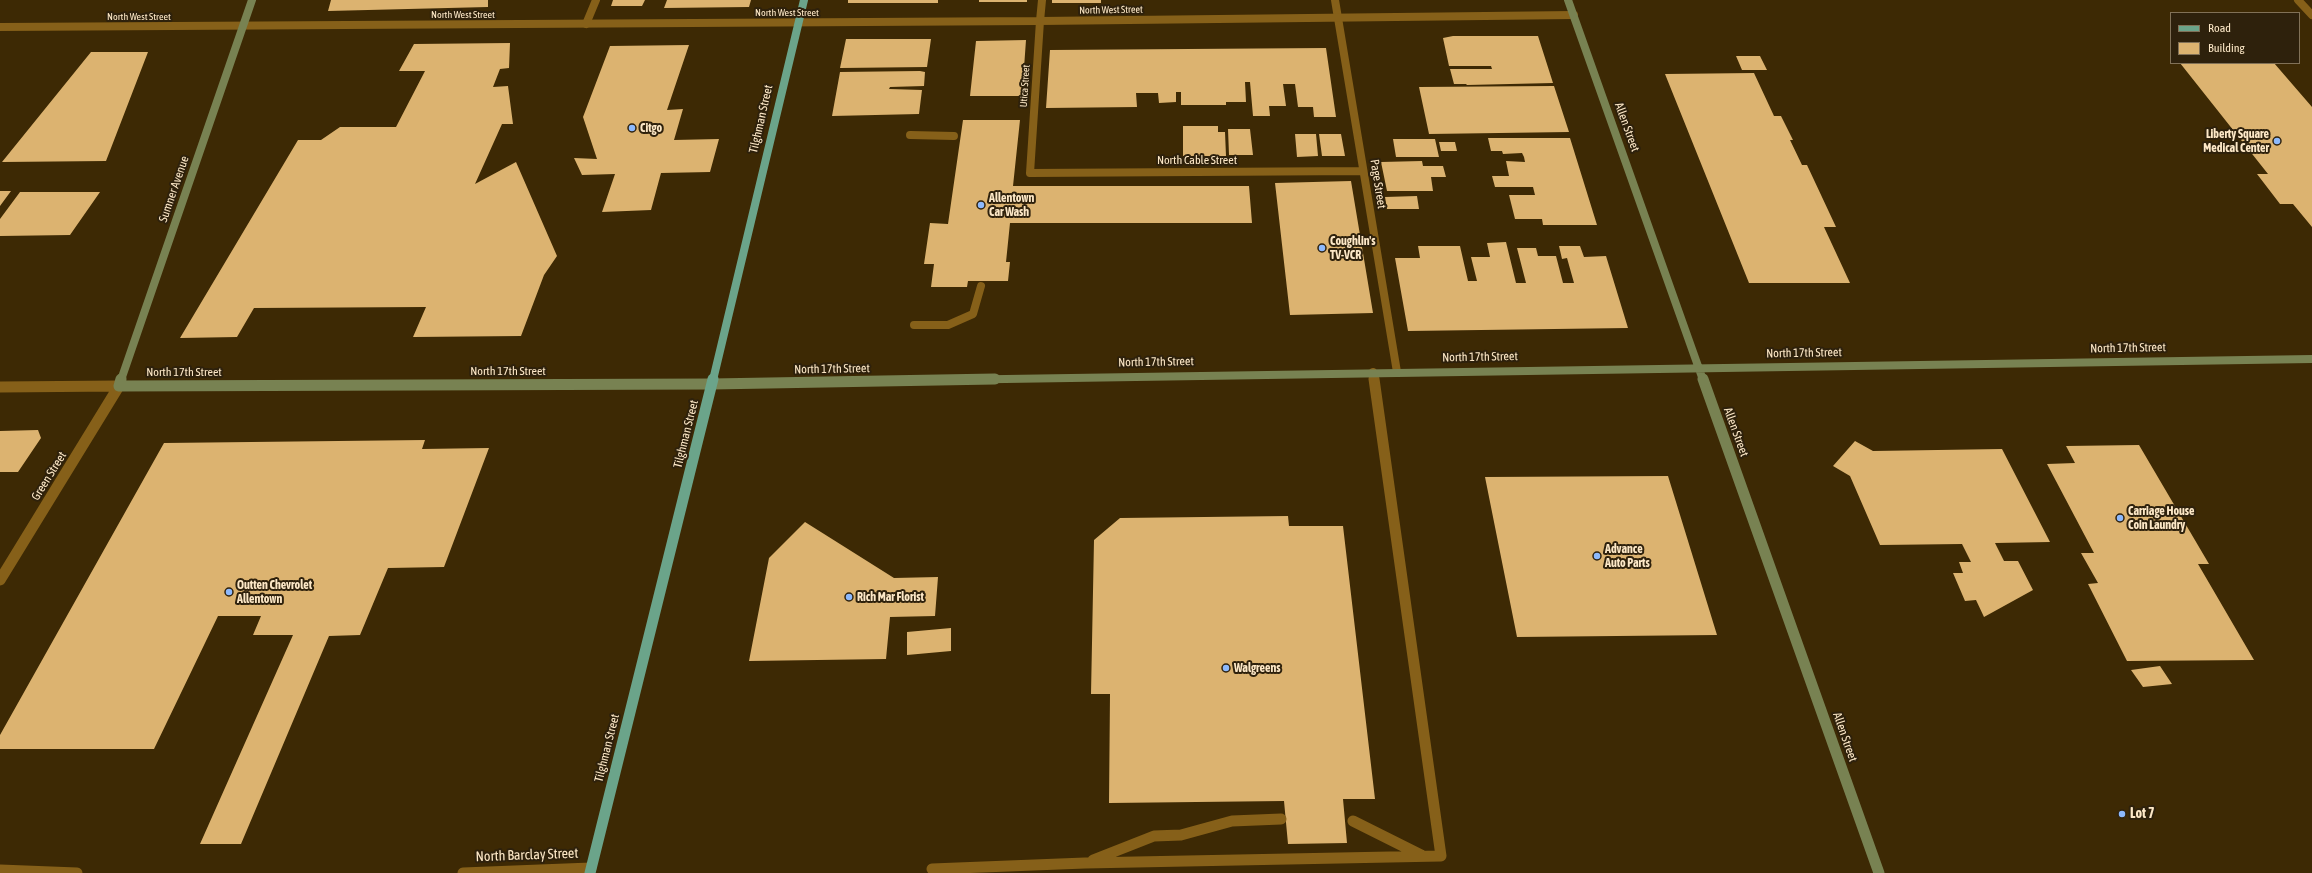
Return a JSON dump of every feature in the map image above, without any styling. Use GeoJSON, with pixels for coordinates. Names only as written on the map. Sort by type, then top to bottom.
{"type":"FeatureCollection","features":[{"type":"Feature","properties":{"kind":"main road","name":"Tilghman Street"},"geometry":{"type":"LineString","coordinates":[[590,870],[712,384],[804,0]]}},
{"type":"Feature","properties":{"kind":"street","name":"Sumner Avenue"},"geometry":{"type":"LineString","coordinates":[[120,386],[252,0]]}},
{"type":"Feature","properties":{"kind":"street"},"geometry":{"type":"LineString","coordinates":[[586,24],[596,0]]}},
{"type":"Feature","properties":{"kind":"street","name":"Utica Street"},"geometry":{"type":"LineString","coordinates":[[1030,174],[1042,0]]}},
{"type":"Feature","properties":{"kind":"street","name":"Page Street"},"geometry":{"type":"LineString","coordinates":[[1335,0],[1397,372]]}},
{"type":"Feature","properties":{"kind":"street","name":"Allen Street"},"geometry":{"type":"LineString","coordinates":[[1568,0],[1879,873]]}},
{"type":"Feature","properties":{"kind":"street"},"geometry":{"type":"LineString","coordinates":[[2298,0],[2312,15]]}},
{"type":"Feature","properties":{"kind":"street","name":"North West Street"},"geometry":{"type":"LineString","coordinates":[[0,28],[798,23],[1574,15]]}},
{"type":"Feature","properties":{"kind":"street"},"geometry":{"type":"LineString","coordinates":[[910,136],[954,136]]}},
{"type":"Feature","properties":{"kind":"street","name":"North Cable Street"},"geometry":{"type":"LineString","coordinates":[[1030,174],[1363,171]]}},
{"type":"Feature","properties":{"kind":"street"},"geometry":{"type":"LineString","coordinates":[[914,325],[948,324],[973,314],[981,286]]}},
{"type":"Feature","properties":{"kind":"street","name":"North 17th Street"},"geometry":{"type":"LineString","coordinates":[[0,387],[712,384],[1373,372],[2312,359]]}},
{"type":"Feature","properties":{"kind":"street"},"geometry":{"type":"LineString","coordinates":[[932,869],[1085,863],[1441,856],[1373,372]]}},
{"type":"Feature","properties":{"kind":"street","name":"Green Street"},"geometry":{"type":"LineString","coordinates":[[0,580],[120,386]]}},
{"type":"Feature","properties":{"kind":"street"},"geometry":{"type":"LineString","coordinates":[[1085,863],[1154,836],[1181,835],[1232,821],[1281,819]]}},
{"type":"Feature","properties":{"kind":"street"},"geometry":{"type":"LineString","coordinates":[[1353,821],[1423,856]]}},
{"type":"Feature","properties":{"kind":"street"},"geometry":{"type":"LineString","coordinates":[[0,870],[77,873]]}},
{"type":"Feature","properties":{"kind":"street","name":"North Barclay Street"},"geometry":{"type":"LineString","coordinates":[[463,873],[590,870]]}},
{"type":"Feature","properties":{"kind":"building"},"geometry":{"type":"Polygon","coordinates":[[[331,0],[488,0],[488,7],[328,11],[331,0]]]}},
{"type":"Feature","properties":{"kind":"building"},"geometry":{"type":"Polygon","coordinates":[[[613,0],[645,0],[642,6],[611,6],[613,0]]]}},
{"type":"Feature","properties":{"kind":"building"},"geometry":{"type":"Polygon","coordinates":[[[667,0],[751,0],[749,7],[664,8],[667,0]]]}},
{"type":"Feature","properties":{"kind":"building"},"geometry":{"type":"Polygon","coordinates":[[[848,0],[938,0],[938,3],[848,3],[848,0]]]}},
{"type":"Feature","properties":{"kind":"building"},"geometry":{"type":"Polygon","coordinates":[[[979,0],[1027,0],[1027,2],[979,2],[979,0]]]}},
{"type":"Feature","properties":{"kind":"building"},"geometry":{"type":"Polygon","coordinates":[[[1052,0],[1101,0],[1101,3],[1052,3],[1052,0]]]}},
{"type":"Feature","properties":{"kind":"building"},"geometry":{"type":"Polygon","coordinates":[[[1453,36],[1538,36],[1553,83],[1454,84],[1450,69],[1492,69],[1491,66],[1449,66],[1443,38],[1453,36]]]}},
{"type":"Feature","properties":{"kind":"building"},"geometry":{"type":"Polygon","coordinates":[[[846,39],[931,39],[927,67],[840,68],[846,39]]]}},
{"type":"Feature","properties":{"kind":"building"},"geometry":{"type":"Polygon","coordinates":[[[1026,40],[1022,96],[970,96],[976,41],[1026,40]]]}},
{"type":"Feature","properties":{"kind":"building"},"geometry":{"type":"Polygon","coordinates":[[[510,43],[509,68],[500,69],[493,87],[508,86],[513,124],[502,124],[475,184],[516,162],[557,256],[544,275],[521,336],[413,337],[426,307],[254,308],[237,337],[180,338],[298,140],[321,140],[340,127],[396,127],[425,71],[399,71],[414,44],[510,43]]]}},
{"type":"Feature","properties":{"kind":"building","name":"Citgo"},"geometry":{"type":"Polygon","coordinates":[[[689,45],[667,110],[683,109],[674,140],[719,139],[710,172],[661,173],[651,210],[602,212],[615,174],[582,175],[574,158],[597,159],[583,117],[610,46],[689,45]]]}},
{"type":"Feature","properties":{"kind":"building"},"geometry":{"type":"Polygon","coordinates":[[[1326,48],[1336,117],[1314,117],[1313,107],[1298,107],[1295,84],[1283,84],[1286,106],[1269,106],[1270,116],[1253,116],[1250,82],[1245,82],[1246,102],[1226,102],[1226,105],[1181,105],[1181,92],[1176,92],[1176,102],[1159,103],[1158,93],[1136,93],[1137,107],[1046,108],[1050,50],[1326,48]]]}},
{"type":"Feature","properties":{"kind":"building"},"geometry":{"type":"Polygon","coordinates":[[[91,52],[148,52],[106,161],[2,162],[91,52]]]}},
{"type":"Feature","properties":{"kind":"building"},"geometry":{"type":"Polygon","coordinates":[[[1736,56],[1760,56],[1767,70],[1742,70],[1736,56]]]}},
{"type":"Feature","properties":{"kind":"building","name":"Liberty Square Medical Center"},"geometry":{"type":"Polygon","coordinates":[[[2181,64],[2275,64],[2312,107],[2312,227],[2293,204],[2280,204],[2257,174],[2268,174],[2181,64]]]}},
{"type":"Feature","properties":{"kind":"building"},"geometry":{"type":"Polygon","coordinates":[[[840,72],[925,72],[924,86],[890,87],[889,89],[922,90],[919,114],[832,116],[840,72]]]}},
{"type":"Feature","properties":{"kind":"building"},"geometry":{"type":"Polygon","coordinates":[[[1754,73],[1774,116],[1781,116],[1793,140],[1790,140],[1802,165],[1807,165],[1836,227],[1824,227],[1850,283],[1749,283],[1665,74],[1754,73]]]}},
{"type":"Feature","properties":{"kind":"building"},"geometry":{"type":"Polygon","coordinates":[[[1554,86],[1569,132],[1429,134],[1419,87],[1554,86]]]}},
{"type":"Feature","properties":{"kind":"building"},"geometry":{"type":"Polygon","coordinates":[[[963,120],[1020,120],[1013,186],[1249,186],[1252,223],[1010,223],[1006,262],[1010,262],[1008,281],[968,281],[967,287],[931,287],[934,264],[924,264],[930,223],[948,224],[963,120]]]}},
{"type":"Feature","properties":{"kind":"building"},"geometry":{"type":"Polygon","coordinates":[[[1183,126],[1218,126],[1218,132],[1225,132],[1226,156],[1183,156],[1183,126]]]}},
{"type":"Feature","properties":{"kind":"building"},"geometry":{"type":"Polygon","coordinates":[[[1228,129],[1250,129],[1253,155],[1229,155],[1228,129]]]}},
{"type":"Feature","properties":{"kind":"building"},"geometry":{"type":"Polygon","coordinates":[[[1295,134],[1316,134],[1318,156],[1297,157],[1295,134]]]}},
{"type":"Feature","properties":{"kind":"building"},"geometry":{"type":"Polygon","coordinates":[[[1319,134],[1341,134],[1345,156],[1322,156],[1319,134]]]}},
{"type":"Feature","properties":{"kind":"building"},"geometry":{"type":"Polygon","coordinates":[[[1488,138],[1570,138],[1597,225],[1543,225],[1542,219],[1515,219],[1509,195],[1535,195],[1533,187],[1495,187],[1492,176],[1509,176],[1506,161],[1525,162],[1524,157],[1522,153],[1503,154],[1502,151],[1491,151],[1488,138]]]}},
{"type":"Feature","properties":{"kind":"building"},"geometry":{"type":"Polygon","coordinates":[[[1393,139],[1435,139],[1439,157],[1396,157],[1393,139]]]}},
{"type":"Feature","properties":{"kind":"building"},"geometry":{"type":"Polygon","coordinates":[[[1439,142],[1455,142],[1457,151],[1441,151],[1439,142]]]}},
{"type":"Feature","properties":{"kind":"building"},"geometry":{"type":"Polygon","coordinates":[[[1422,161],[1423,166],[1443,166],[1446,177],[1431,177],[1433,191],[1387,191],[1381,162],[1422,161]]]}},
{"type":"Feature","properties":{"kind":"building","name":"Coughlin's TV-VCR"},"geometry":{"type":"Polygon","coordinates":[[[1351,181],[1373,313],[1290,315],[1275,183],[1351,181]]]}},
{"type":"Feature","properties":{"kind":"building"},"geometry":{"type":"Polygon","coordinates":[[[0,191],[11,191],[0,206],[0,191]]]}},
{"type":"Feature","properties":{"kind":"building"},"geometry":{"type":"Polygon","coordinates":[[[20,192],[100,192],[70,235],[0,236],[0,219],[20,192]]]}},
{"type":"Feature","properties":{"kind":"building"},"geometry":{"type":"Polygon","coordinates":[[[1417,196],[1419,209],[1387,209],[1385,197],[1417,196]]]}},
{"type":"Feature","properties":{"kind":"building"},"geometry":{"type":"Polygon","coordinates":[[[1506,242],[1516,283],[1526,283],[1517,248],[1536,248],[1538,256],[1556,256],[1563,283],[1574,283],[1567,258],[1562,259],[1559,246],[1580,246],[1584,257],[1606,256],[1628,328],[1408,331],[1395,258],[1420,258],[1418,246],[1460,246],[1468,281],[1477,281],[1471,257],[1490,257],[1487,243],[1506,242]]]}},
{"type":"Feature","properties":{"kind":"building"},"geometry":{"type":"Polygon","coordinates":[[[38,430],[41,438],[18,472],[0,472],[0,431],[38,430]]]}},
{"type":"Feature","properties":{"kind":"building","name":"Outten Chevrolet Allentown"},"geometry":{"type":"Polygon","coordinates":[[[425,440],[422,449],[489,448],[444,567],[388,568],[360,635],[329,636],[241,844],[200,844],[293,635],[253,635],[261,616],[218,616],[154,749],[0,749],[0,735],[164,443],[425,440]]]}},
{"type":"Feature","properties":{"kind":"building"},"geometry":{"type":"Polygon","coordinates":[[[1855,441],[1873,451],[2002,449],[2050,542],[1995,543],[2004,561],[2018,561],[2033,590],[1984,617],[1976,600],[1965,601],[1953,573],[1963,573],[1959,562],[1971,562],[1962,544],[1880,545],[1850,476],[1833,466],[1855,441]]]}},
{"type":"Feature","properties":{"kind":"building"},"geometry":{"type":"Polygon","coordinates":[[[2139,445],[2209,564],[2198,564],[2254,660],[2127,661],[2088,584],[2098,583],[2081,553],[2094,553],[2047,464],[2075,463],[2066,446],[2139,445]]]}},
{"type":"Feature","properties":{"kind":"building","name":"Advance Auto Parts"},"geometry":{"type":"Polygon","coordinates":[[[1668,476],[1717,635],[1517,637],[1485,477],[1668,476]]]}},
{"type":"Feature","properties":{"kind":"building","name":"Walgreens"},"geometry":{"type":"Polygon","coordinates":[[[1288,516],[1289,526],[1343,526],[1375,799],[1343,799],[1347,843],[1288,844],[1284,801],[1109,803],[1110,694],[1091,694],[1094,540],[1120,518],[1288,516]]]}},
{"type":"Feature","properties":{"kind":"building","name":"Rich Mar Florist"},"geometry":{"type":"Polygon","coordinates":[[[805,522],[894,578],[938,577],[935,616],[890,617],[886,659],[749,661],[769,558],[805,522]]]}},
{"type":"Feature","properties":{"kind":"building"},"geometry":{"type":"Polygon","coordinates":[[[951,628],[951,651],[907,655],[907,632],[951,628]]]}},
{"type":"Feature","properties":{"kind":"building"},"geometry":{"type":"Polygon","coordinates":[[[2160,666],[2172,684],[2143,687],[2131,670],[2160,666]]]}},
{"type":"Feature","properties":{"kind":"place","name":"Citgo"},"geometry":{"type":"Point","coordinates":[632,128]}},
{"type":"Feature","properties":{"kind":"place","name":"Liberty Square Medical Center"},"geometry":{"type":"Point","coordinates":[2277,141]}},
{"type":"Feature","properties":{"kind":"place","name":"Allentown Car Wash"},"geometry":{"type":"Point","coordinates":[981,205]}},
{"type":"Feature","properties":{"kind":"place","name":"Coughlin's TV-VCR"},"geometry":{"type":"Point","coordinates":[1322,248]}},
{"type":"Feature","properties":{"kind":"place","name":"Carriage House Coin Laundry"},"geometry":{"type":"Point","coordinates":[2120,518]}},
{"type":"Feature","properties":{"kind":"place","name":"Advance Auto Parts"},"geometry":{"type":"Point","coordinates":[1597,556]}},
{"type":"Feature","properties":{"kind":"place","name":"Outten Chevrolet Allentown"},"geometry":{"type":"Point","coordinates":[229,592]}},
{"type":"Feature","properties":{"kind":"place","name":"Rich Mar Florist"},"geometry":{"type":"Point","coordinates":[849,597]}},
{"type":"Feature","properties":{"kind":"place","name":"Walgreens"},"geometry":{"type":"Point","coordinates":[1226,668]}},
{"type":"Feature","properties":{"kind":"place","name":"Lot 7"},"geometry":{"type":"Point","coordinates":[2122,814]}}]}
